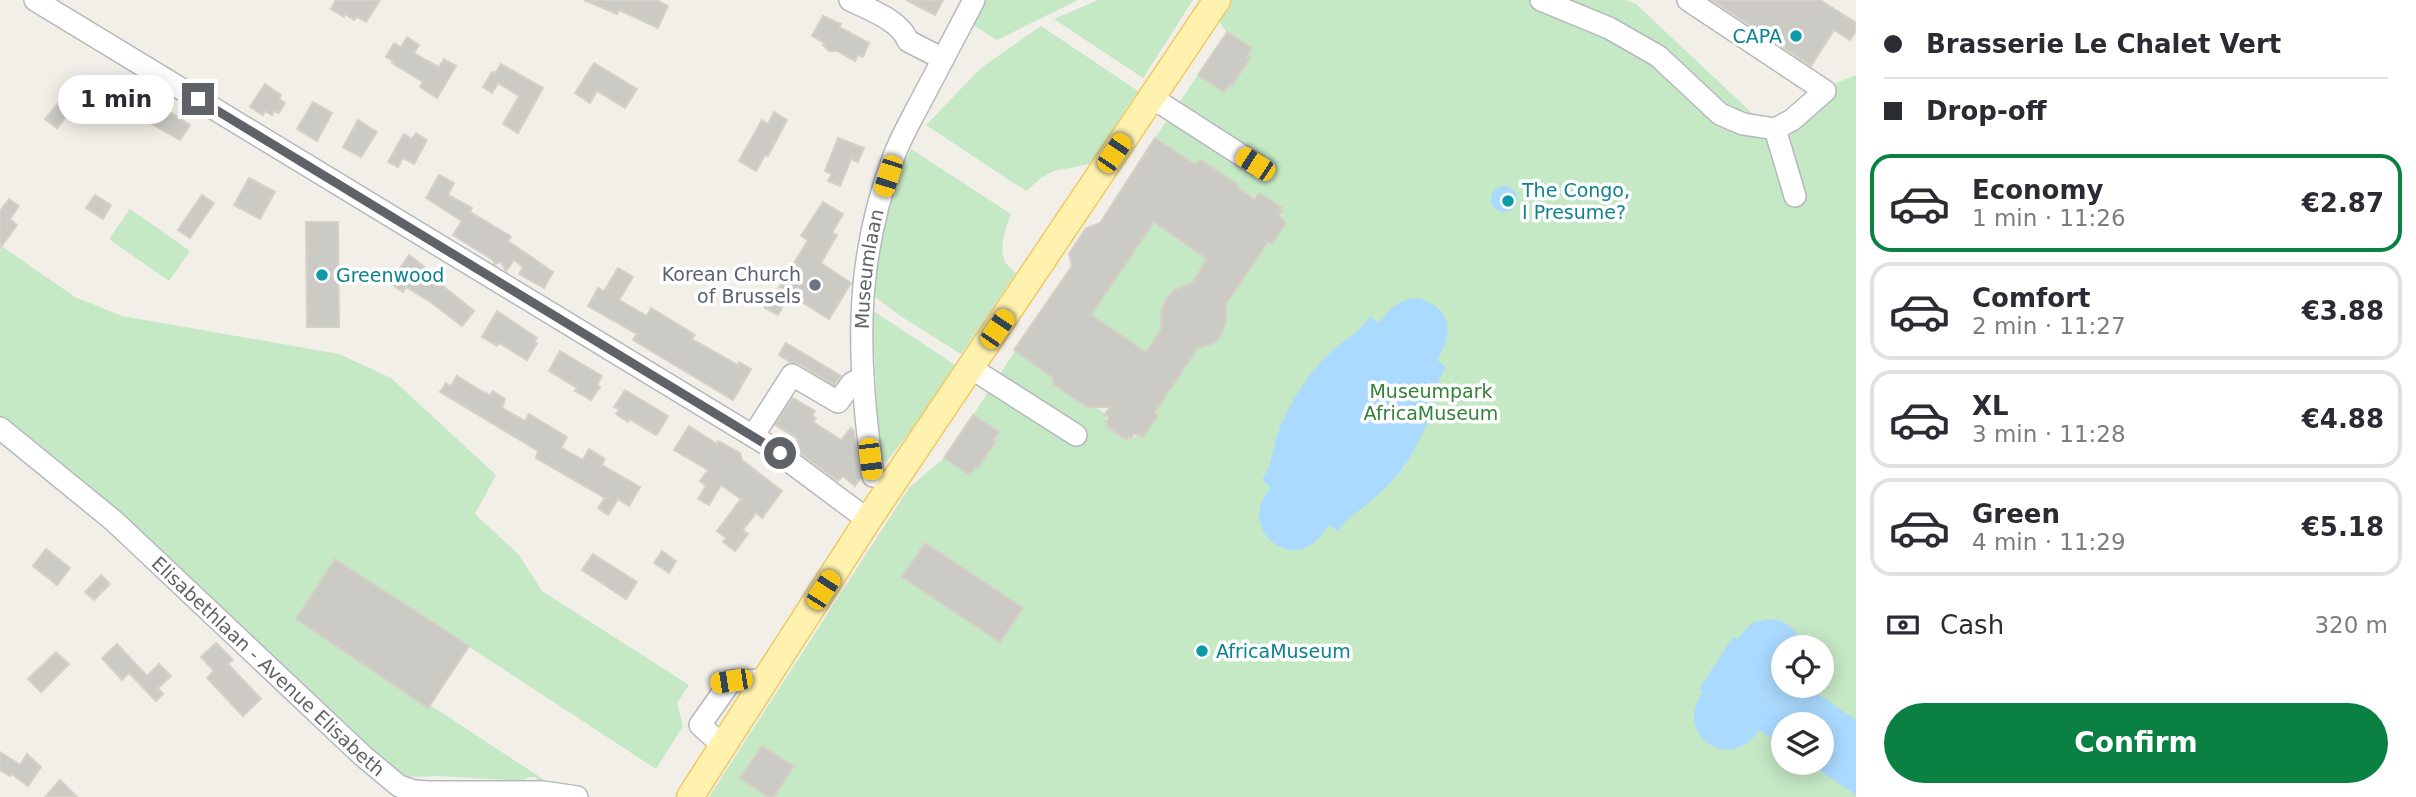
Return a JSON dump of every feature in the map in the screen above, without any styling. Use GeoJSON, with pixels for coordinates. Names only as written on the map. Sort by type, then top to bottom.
{"type":"FeatureCollection","features":[{"type":"Feature","properties":{"kind":"main road"},"geometry":{"type":"LineString","coordinates":[[690,797],[869,520],[1217,0]]}},
{"type":"Feature","properties":{"kind":"street"},"geometry":{"type":"LineString","coordinates":[[35,0],[753,436],[869,520]]}},
{"type":"Feature","properties":{"kind":"street"},"geometry":{"type":"LineString","coordinates":[[850,0],[904,31],[908,41],[946,53]]}},
{"type":"Feature","properties":{"kind":"street","name":"Museumlaan"},"geometry":{"type":"LineString","coordinates":[[873,476],[863,378],[861,297],[874,219],[894,155],[974,0]]}},
{"type":"Feature","properties":{"kind":"street"},"geometry":{"type":"LineString","coordinates":[[1541,0],[1609,28],[1658,56],[1720,114],[1743,124],[1775,129],[1792,120],[1825,91],[1688,0]]}},
{"type":"Feature","properties":{"kind":"street"},"geometry":{"type":"LineString","coordinates":[[1152,97],[1255,164]]}},
{"type":"Feature","properties":{"kind":"street"},"geometry":{"type":"LineString","coordinates":[[1775,129],[1795,196]]}},
{"type":"Feature","properties":{"kind":"street"},"geometry":{"type":"LineString","coordinates":[[971,368],[1076,435]]}},
{"type":"Feature","properties":{"kind":"street"},"geometry":{"type":"LineString","coordinates":[[753,436],[792,375],[838,402],[852,383],[863,378]]}},
{"type":"Feature","properties":{"kind":"street","name":"Elisabethlaan - Avenue Elisabeth"},"geometry":{"type":"LineString","coordinates":[[0,428],[114,521],[363,757],[399,786],[428,792],[543,792],[577,797]]}},
{"type":"Feature","properties":{"kind":"street"},"geometry":{"type":"LineString","coordinates":[[723,746],[700,725],[731,681],[765,681]]}},
{"type":"Feature","properties":{"kind":"green space"},"geometry":{"type":"Polygon","coordinates":[[[985,0],[1078,0],[997,40],[973,25],[985,0]]]}},
{"type":"Feature","properties":{"kind":"green space"},"geometry":{"type":"Polygon","coordinates":[[[1098,0],[1193,0],[1143,78],[1054,19],[1098,0]]]}},
{"type":"Feature","properties":{"kind":"green space","name":"Museumpark AfricaMuseum"},"geometry":{"type":"Polygon","coordinates":[[[1216,0],[1626,0],[1636,4],[1770,130],[1834,84],[1856,75],[1856,797],[709,797],[909,488],[944,458],[970,475],[975,467],[978,468],[999,432],[973,415],[1015,351],[1055,379],[1054,385],[1087,407],[1092,404],[1105,414],[1107,427],[1127,440],[1137,436],[1144,437],[1157,417],[1155,412],[1197,349],[1214,343],[1221,336],[1226,323],[1226,304],[1267,244],[1272,244],[1284,219],[1281,207],[1261,194],[1252,197],[1234,190],[1236,183],[1203,161],[1198,166],[1155,138],[1198,75],[1224,92],[1250,59],[1247,56],[1252,48],[1225,30],[1219,19],[1216,0]],[[925,543],[902,577],[1000,642],[1022,608],[925,543]]]}},
{"type":"Feature","properties":{"kind":"green space"},"geometry":{"type":"Polygon","coordinates":[[[1041,26],[1138,91],[1090,164],[1054,171],[1026,191],[926,125],[981,68],[1041,26]]]}},
{"type":"Feature","properties":{"kind":"green space"},"geometry":{"type":"Polygon","coordinates":[[[911,149],[1011,214],[1002,249],[1006,264],[1016,273],[961,354],[871,294],[885,220],[911,149]]]}},
{"type":"Feature","properties":{"kind":"green space"},"geometry":{"type":"Polygon","coordinates":[[[130,209],[190,251],[169,281],[109,239],[130,209]]]}},
{"type":"Feature","properties":{"kind":"green space"},"geometry":{"type":"Polygon","coordinates":[[[1154,222],[1207,259],[1191,284],[1174,290],[1165,301],[1161,312],[1162,326],[1146,352],[1091,315],[1154,222]]]}},
{"type":"Feature","properties":{"kind":"green space"},"geometry":{"type":"Polygon","coordinates":[[[0,245],[75,297],[122,316],[339,354],[391,378],[496,475],[475,514],[519,555],[542,591],[689,685],[677,703],[683,726],[656,769],[335,559],[296,620],[427,708],[430,705],[549,783],[538,782],[535,777],[528,777],[524,781],[438,776],[402,777],[291,674],[0,418],[0,245]]]}},
{"type":"Feature","properties":{"kind":"green space"},"geometry":{"type":"Polygon","coordinates":[[[872,310],[955,365],[917,423],[887,461],[880,461],[872,310]]]}},
{"type":"Feature","properties":{"kind":"water"},"geometry":{"type":"Polygon","coordinates":[[[1504,186],[1513,190],[1517,199],[1513,208],[1504,212],[1495,208],[1491,199],[1495,190],[1504,186]]]}},
{"type":"Feature","properties":{"kind":"water"},"geometry":{"type":"Polygon","coordinates":[[[1417,298],[1429,302],[1443,314],[1447,331],[1437,360],[1446,367],[1425,427],[1413,451],[1392,481],[1338,531],[1329,525],[1316,541],[1305,548],[1296,550],[1278,546],[1265,534],[1261,526],[1260,507],[1271,487],[1262,480],[1269,466],[1280,427],[1292,403],[1307,378],[1322,361],[1359,330],[1370,317],[1379,323],[1395,306],[1417,298]]]}},
{"type":"Feature","properties":{"kind":"water"},"geometry":{"type":"Polygon","coordinates":[[[1769,619],[1781,621],[1797,635],[1771,635],[1771,698],[1824,698],[1856,720],[1856,795],[1827,775],[1834,775],[1834,712],[1771,712],[1771,738],[1759,730],[1747,743],[1734,749],[1720,749],[1708,744],[1699,735],[1695,708],[1703,692],[1699,689],[1733,637],[1737,639],[1752,623],[1769,619]]]}},
{"type":"Feature","properties":{"kind":"building"},"geometry":{"type":"Polygon","coordinates":[[[336,0],[380,0],[366,22],[357,17],[354,20],[345,14],[344,17],[331,9],[336,0]]]}},
{"type":"Feature","properties":{"kind":"building"},"geometry":{"type":"Polygon","coordinates":[[[584,0],[656,0],[668,6],[658,28],[619,10],[617,14],[584,0]]]}},
{"type":"Feature","properties":{"kind":"building"},"geometry":{"type":"Polygon","coordinates":[[[906,0],[943,0],[935,15],[906,0]]]}},
{"type":"Feature","properties":{"kind":"building","name":"CAPA"},"geometry":{"type":"Polygon","coordinates":[[[1712,0],[1820,0],[1856,23],[1856,31],[1850,40],[1834,30],[1811,66],[1712,0]]]}},
{"type":"Feature","properties":{"kind":"building"},"geometry":{"type":"Polygon","coordinates":[[[823,16],[841,24],[839,27],[869,43],[863,57],[858,55],[855,61],[837,51],[829,51],[824,43],[812,36],[823,16]]]}},
{"type":"Feature","properties":{"kind":"building"},"geometry":{"type":"Polygon","coordinates":[[[1227,32],[1252,48],[1247,56],[1250,58],[1232,86],[1230,84],[1224,92],[1198,75],[1227,32]]]}},
{"type":"Feature","properties":{"kind":"building"},"geometry":{"type":"Polygon","coordinates":[[[407,37],[419,45],[414,53],[439,67],[444,59],[456,66],[437,98],[420,87],[423,82],[386,57],[394,43],[401,47],[407,37]]]}},
{"type":"Feature","properties":{"kind":"building"},"geometry":{"type":"Polygon","coordinates":[[[594,63],[637,89],[625,108],[597,91],[590,103],[575,93],[594,63]]]}},
{"type":"Feature","properties":{"kind":"building"},"geometry":{"type":"Polygon","coordinates":[[[501,64],[543,88],[518,133],[503,124],[519,96],[498,83],[492,93],[483,87],[492,72],[495,73],[501,64]]]}},
{"type":"Feature","properties":{"kind":"building"},"geometry":{"type":"Polygon","coordinates":[[[125,83],[190,125],[180,140],[114,100],[125,83]]]}},
{"type":"Feature","properties":{"kind":"building"},"geometry":{"type":"Polygon","coordinates":[[[265,84],[281,95],[279,99],[285,103],[279,113],[274,111],[272,115],[265,111],[263,115],[250,107],[265,84]]]}},
{"type":"Feature","properties":{"kind":"building"},"geometry":{"type":"Polygon","coordinates":[[[62,99],[73,108],[57,128],[45,119],[62,99]]]}},
{"type":"Feature","properties":{"kind":"building"},"geometry":{"type":"Polygon","coordinates":[[[313,102],[332,113],[317,141],[297,129],[313,102]]]}},
{"type":"Feature","properties":{"kind":"building"},"geometry":{"type":"Polygon","coordinates":[[[774,112],[787,120],[768,156],[765,155],[756,171],[739,161],[762,120],[768,124],[774,112]]]}},
{"type":"Feature","properties":{"kind":"building"},"geometry":{"type":"Polygon","coordinates":[[[358,120],[377,132],[361,157],[343,147],[358,120]]]}},
{"type":"Feature","properties":{"kind":"building"},"geometry":{"type":"Polygon","coordinates":[[[416,133],[427,140],[414,164],[403,158],[398,167],[388,162],[404,134],[412,139],[416,133]]]}},
{"type":"Feature","properties":{"kind":"building"},"geometry":{"type":"Polygon","coordinates":[[[838,138],[864,148],[858,162],[851,159],[840,186],[828,181],[832,174],[825,171],[838,138]]]}},
{"type":"Feature","properties":{"kind":"building"},"geometry":{"type":"Polygon","coordinates":[[[1155,138],[1195,164],[1201,160],[1236,183],[1254,199],[1260,193],[1282,208],[1279,215],[1286,223],[1272,244],[1268,242],[1226,304],[1226,323],[1220,337],[1214,343],[1197,349],[1155,412],[1157,417],[1143,437],[1134,434],[1127,440],[1106,426],[1109,417],[1104,415],[1110,407],[1087,407],[1053,384],[1053,378],[1014,350],[1072,266],[1069,254],[1086,228],[1100,223],[1155,138]],[[1154,222],[1091,315],[1146,352],[1161,329],[1161,312],[1165,301],[1174,290],[1192,283],[1207,259],[1154,222]]]}},
{"type":"Feature","properties":{"kind":"building"},"geometry":{"type":"Polygon","coordinates":[[[439,175],[454,183],[448,195],[472,208],[470,212],[507,234],[511,237],[508,241],[553,272],[544,288],[519,274],[523,267],[514,260],[506,271],[501,262],[494,264],[493,260],[453,235],[462,221],[426,198],[439,175]]]}},
{"type":"Feature","properties":{"kind":"building"},"geometry":{"type":"Polygon","coordinates":[[[249,178],[275,192],[260,219],[234,205],[249,178]]]}},
{"type":"Feature","properties":{"kind":"building"},"geometry":{"type":"Polygon","coordinates":[[[95,195],[111,205],[103,219],[86,208],[95,195]]]}},
{"type":"Feature","properties":{"kind":"building"},"geometry":{"type":"Polygon","coordinates":[[[202,195],[214,203],[190,238],[178,230],[202,195]]]}},
{"type":"Feature","properties":{"kind":"building"},"geometry":{"type":"Polygon","coordinates":[[[9,199],[19,206],[10,219],[17,225],[0,248],[0,211],[9,199]]]}},
{"type":"Feature","properties":{"kind":"building"},"geometry":{"type":"Polygon","coordinates":[[[823,202],[843,214],[832,233],[837,235],[821,263],[851,283],[829,319],[789,294],[778,315],[765,308],[808,240],[801,236],[823,202]]]}},
{"type":"Feature","properties":{"kind":"building","name":"Greenwood"},"geometry":{"type":"Polygon","coordinates":[[[306,222],[338,222],[339,327],[307,327],[306,222]]]}},
{"type":"Feature","properties":{"kind":"building"},"geometry":{"type":"Polygon","coordinates":[[[409,255],[445,283],[443,286],[474,311],[462,326],[406,287],[403,292],[390,283],[409,255]]]}},
{"type":"Feature","properties":{"kind":"building"},"geometry":{"type":"Polygon","coordinates":[[[618,268],[633,277],[619,300],[647,316],[651,308],[695,335],[692,339],[738,365],[739,362],[751,369],[733,400],[633,340],[637,334],[588,306],[598,288],[604,291],[618,268]]]}},
{"type":"Feature","properties":{"kind":"building"},"geometry":{"type":"Polygon","coordinates":[[[497,311],[537,338],[527,360],[499,343],[497,346],[482,337],[497,311]]]}},
{"type":"Feature","properties":{"kind":"building"},"geometry":{"type":"Polygon","coordinates":[[[786,343],[841,376],[834,385],[799,364],[790,362],[779,355],[786,343]]]}},
{"type":"Feature","properties":{"kind":"building"},"geometry":{"type":"Polygon","coordinates":[[[560,351],[602,376],[597,385],[600,387],[591,400],[549,371],[560,351]]]}},
{"type":"Feature","properties":{"kind":"building"},"geometry":{"type":"Polygon","coordinates":[[[457,376],[490,395],[493,391],[505,399],[502,408],[525,421],[529,414],[567,437],[561,448],[583,460],[589,449],[605,459],[602,465],[640,487],[629,506],[618,499],[608,515],[598,508],[605,498],[536,458],[538,451],[440,392],[446,383],[451,386],[457,376]]]}},
{"type":"Feature","properties":{"kind":"building"},"geometry":{"type":"Polygon","coordinates":[[[625,390],[668,416],[656,435],[616,414],[619,409],[614,407],[625,390]]]}},
{"type":"Feature","properties":{"kind":"building"},"geometry":{"type":"Polygon","coordinates":[[[793,398],[815,411],[812,416],[816,418],[813,422],[841,440],[851,428],[854,431],[860,479],[855,486],[843,476],[838,481],[792,447],[798,439],[775,425],[793,398]]]}},
{"type":"Feature","properties":{"kind":"building"},"geometry":{"type":"Polygon","coordinates":[[[973,415],[999,432],[978,468],[975,467],[970,475],[944,458],[973,415]]]}},
{"type":"Feature","properties":{"kind":"building"},"geometry":{"type":"Polygon","coordinates":[[[689,426],[717,444],[718,441],[740,453],[742,460],[782,491],[762,518],[756,513],[743,530],[748,534],[735,551],[723,542],[726,538],[717,531],[741,499],[721,485],[709,505],[698,499],[706,486],[700,481],[708,470],[674,450],[689,426]]]}},
{"type":"Feature","properties":{"kind":"building"},"geometry":{"type":"Polygon","coordinates":[[[925,543],[1023,608],[1000,642],[902,577],[925,543]]]}},
{"type":"Feature","properties":{"kind":"building"},"geometry":{"type":"Polygon","coordinates":[[[46,549],[70,568],[57,585],[33,566],[46,549]]]}},
{"type":"Feature","properties":{"kind":"building"},"geometry":{"type":"Polygon","coordinates":[[[662,551],[676,561],[669,573],[654,563],[662,551]]]}},
{"type":"Feature","properties":{"kind":"building"},"geometry":{"type":"Polygon","coordinates":[[[593,554],[637,582],[626,599],[582,570],[593,554]]]}},
{"type":"Feature","properties":{"kind":"building"},"geometry":{"type":"Polygon","coordinates":[[[335,559],[469,646],[428,708],[296,619],[335,559]]]}},
{"type":"Feature","properties":{"kind":"building"},"geometry":{"type":"Polygon","coordinates":[[[101,575],[110,584],[94,600],[85,592],[101,575]]]}},
{"type":"Feature","properties":{"kind":"building"},"geometry":{"type":"Polygon","coordinates":[[[216,643],[233,660],[228,664],[261,699],[243,716],[207,678],[214,671],[201,657],[216,643]]]}},
{"type":"Feature","properties":{"kind":"building"},"geometry":{"type":"Polygon","coordinates":[[[117,644],[147,676],[159,664],[171,676],[158,688],[163,694],[156,701],[129,673],[122,680],[102,658],[117,644]]]}},
{"type":"Feature","properties":{"kind":"building"},"geometry":{"type":"Polygon","coordinates":[[[56,652],[69,664],[41,692],[28,679],[56,652]]]}},
{"type":"Feature","properties":{"kind":"building"},"geometry":{"type":"Polygon","coordinates":[[[762,746],[794,766],[774,797],[768,797],[740,778],[762,746]]]}},
{"type":"Feature","properties":{"kind":"building"},"geometry":{"type":"Polygon","coordinates":[[[0,752],[20,765],[27,754],[41,767],[28,786],[12,774],[10,776],[0,770],[0,752]]]}},
{"type":"Feature","properties":{"kind":"building"},"geometry":{"type":"Polygon","coordinates":[[[60,780],[77,797],[45,797],[60,780]]]}},
{"type":"Feature","properties":{"kind":"place","name":"CAPA"},"geometry":{"type":"Point","coordinates":[1796,36]}},
{"type":"Feature","properties":{"kind":"place","name":"The Congo, I Presume?"},"geometry":{"type":"Point","coordinates":[1508,201]}},
{"type":"Feature","properties":{"kind":"place","name":"Greenwood"},"geometry":{"type":"Point","coordinates":[322,275]}},
{"type":"Feature","properties":{"kind":"place","name":"Korean Church of Brussels"},"geometry":{"type":"Point","coordinates":[815,285]}},
{"type":"Feature","properties":{"kind":"place","name":"AfricaMuseum"},"geometry":{"type":"Point","coordinates":[1202,651]}},
{"type":"Feature","properties":{"kind":"route"},"geometry":{"type":"LineString","coordinates":[[198,99],[780,453]]}}]}
